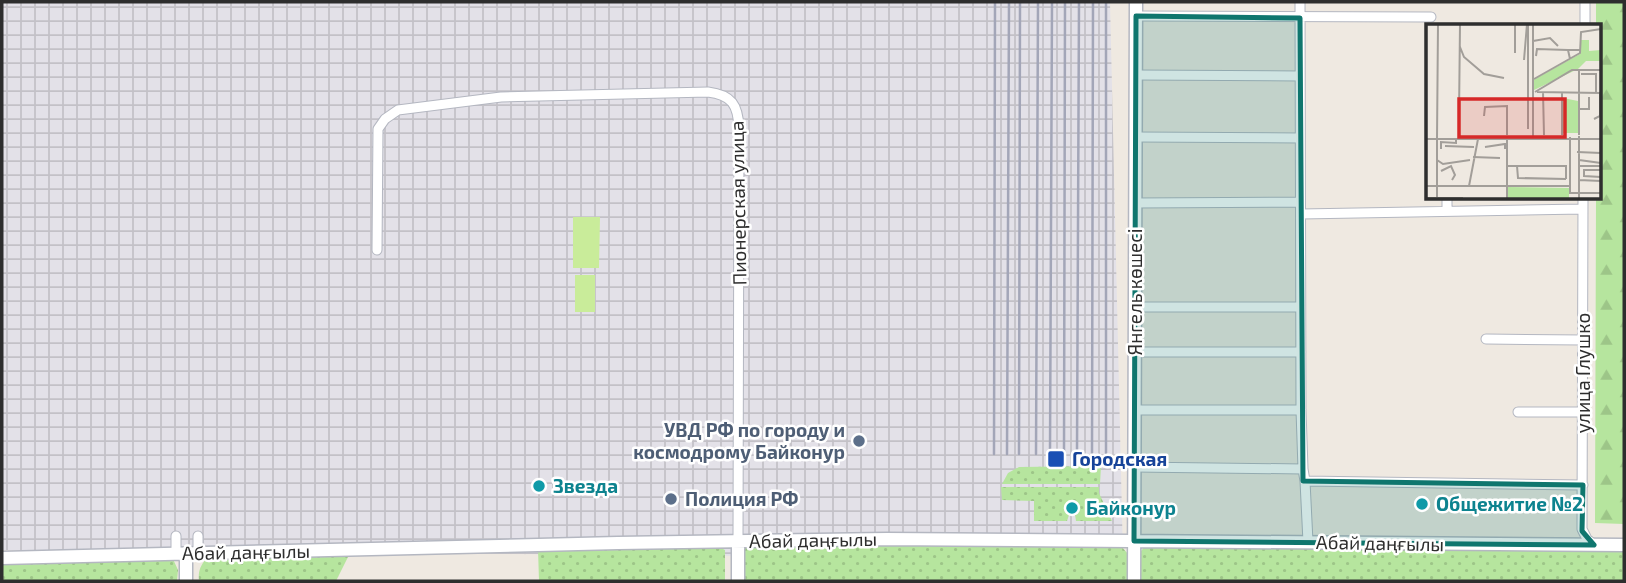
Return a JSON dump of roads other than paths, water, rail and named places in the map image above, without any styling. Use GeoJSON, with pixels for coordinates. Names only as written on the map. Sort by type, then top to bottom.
{"type":"FeatureCollection","features":[{"type":"Feature","properties":{"kind":"main road","name":"Янгель көшесі"},"geometry":{"type":"LineString","coordinates":[[1134,581],[1136,2]]}},
{"type":"Feature","properties":{"kind":"main road","name":"Абай даңғылы"},"geometry":{"type":"LineString","coordinates":[[2,558],[887,539],[1624,545]]}},
{"type":"Feature","properties":{"kind":"main road","name":"Пионерская улица"},"geometry":{"type":"LineString","coordinates":[[738,542],[738,581]]}},
{"type":"Feature","properties":{"kind":"main road"},"geometry":{"type":"LineString","coordinates":[[186,581],[187,554]]}},
{"type":"Feature","properties":{"kind":"street"},"geometry":{"type":"LineString","coordinates":[[1300,2],[1301,410],[1308,542]]}},
{"type":"Feature","properties":{"kind":"street"},"geometry":{"type":"LineString","coordinates":[[1585,2],[1585,24]]}},
{"type":"Feature","properties":{"kind":"street"},"geometry":{"type":"LineString","coordinates":[[1136,16],[1431,17]]}},
{"type":"Feature","properties":{"kind":"street"},"geometry":{"type":"LineString","coordinates":[[1136,75],[1300,76]]}},
{"type":"Feature","properties":{"kind":"street","name":"Пионерская улица"},"geometry":{"type":"LineString","coordinates":[[377,250],[378,130],[385,119],[398,110],[500,97],[708,92],[725,96],[732,102],[739,117],[738,542]]}},
{"type":"Feature","properties":{"kind":"street"},"geometry":{"type":"LineString","coordinates":[[1136,137],[1300,138]]}},
{"type":"Feature","properties":{"kind":"street"},"geometry":{"type":"LineString","coordinates":[[1447,200],[1447,211]]}},
{"type":"Feature","properties":{"kind":"street","name":"улица Глушко"},"geometry":{"type":"LineString","coordinates":[[1583,200],[1582,529],[1594,545]]}},
{"type":"Feature","properties":{"kind":"street"},"geometry":{"type":"LineString","coordinates":[[1136,203],[1300,202]]}},
{"type":"Feature","properties":{"kind":"street"},"geometry":{"type":"LineString","coordinates":[[1301,214],[1583,209]]}},
{"type":"Feature","properties":{"kind":"street"},"geometry":{"type":"LineString","coordinates":[[1135,307],[1300,307]]}},
{"type":"Feature","properties":{"kind":"street"},"geometry":{"type":"LineString","coordinates":[[1486,339],[1583,341]]}},
{"type":"Feature","properties":{"kind":"street"},"geometry":{"type":"LineString","coordinates":[[1135,352],[1301,352]]}},
{"type":"Feature","properties":{"kind":"street"},"geometry":{"type":"LineString","coordinates":[[1135,410],[1301,410]]}},
{"type":"Feature","properties":{"kind":"street"},"geometry":{"type":"LineString","coordinates":[[1518,412],[1583,412]]}},
{"type":"Feature","properties":{"kind":"street"},"geometry":{"type":"LineString","coordinates":[[1134,467],[1303,469]]}},
{"type":"Feature","properties":{"kind":"street"},"geometry":{"type":"LineString","coordinates":[[1305,481],[1583,485]]}},
{"type":"Feature","properties":{"kind":"street"},"geometry":{"type":"LineString","coordinates":[[176,536],[187,554],[198,536]]}},
{"type":"Feature","properties":{"kind":"railway"},"geometry":{"type":"LineString","coordinates":[[994,454],[995,2]]}},
{"type":"Feature","properties":{"kind":"railway"},"geometry":{"type":"LineString","coordinates":[[1007,454],[1009,2]]}},
{"type":"Feature","properties":{"kind":"railway"},"geometry":{"type":"LineString","coordinates":[[1019,454],[1020,2]]}},
{"type":"Feature","properties":{"kind":"railway"},"geometry":{"type":"LineString","coordinates":[[1036,454],[1038,2]]}},
{"type":"Feature","properties":{"kind":"railway"},"geometry":{"type":"LineString","coordinates":[[1050,453],[1052,2]]}},
{"type":"Feature","properties":{"kind":"railway"},"geometry":{"type":"LineString","coordinates":[[1064,453],[1065,2]]}},
{"type":"Feature","properties":{"kind":"railway"},"geometry":{"type":"LineString","coordinates":[[1077,453],[1079,2]]}},
{"type":"Feature","properties":{"kind":"railway"},"geometry":{"type":"LineString","coordinates":[[1092,453],[1093,2]]}},
{"type":"Feature","properties":{"kind":"railway"},"geometry":{"type":"LineString","coordinates":[[1106,2],[1106,453]]}},
{"type":"Feature","properties":{"kind":"place","name":"УВД РФ по городу и космодрому Байконур"},"geometry":{"type":"Point","coordinates":[859,441]}},
{"type":"Feature","properties":{"kind":"place","name":"Городская"},"geometry":{"type":"Point","coordinates":[1056,459]}},
{"type":"Feature","properties":{"kind":"place","name":"Звезда"},"geometry":{"type":"Point","coordinates":[539,486]}},
{"type":"Feature","properties":{"kind":"place","name":"Полиция РФ"},"geometry":{"type":"Point","coordinates":[671,499]}},
{"type":"Feature","properties":{"kind":"place","name":"Общежитие №2"},"geometry":{"type":"Point","coordinates":[1422,504]}},
{"type":"Feature","properties":{"kind":"place","name":"Байконур"},"geometry":{"type":"Point","coordinates":[1072,508]}}]}
